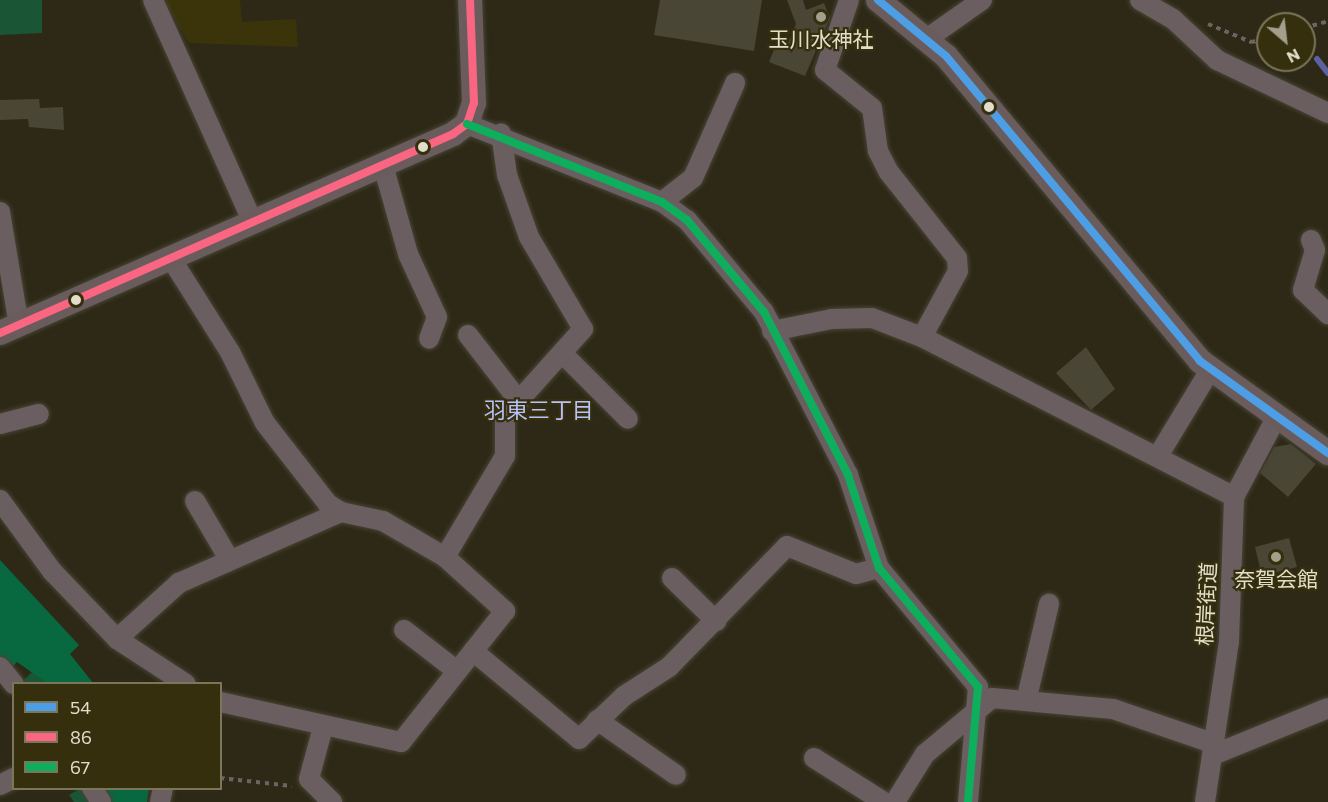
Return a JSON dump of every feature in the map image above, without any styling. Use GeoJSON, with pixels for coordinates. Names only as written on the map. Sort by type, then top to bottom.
{"type":"FeatureCollection","features":[{"type":"Feature","properties":{"kind":"main road"},"geometry":{"type":"LineString","coordinates":[[9,329],[172,260],[383,165],[466,124],[475,86],[470,0]]}},
{"type":"Feature","properties":{"kind":"main road"},"geometry":{"type":"LineString","coordinates":[[878,0],[928,38],[1210,370],[1276,418],[1326,445]]}},
{"type":"Feature","properties":{"kind":"street"},"geometry":{"type":"LineString","coordinates":[[153,0],[253,222]]}},
{"type":"Feature","properties":{"kind":"street"},"geometry":{"type":"LineString","coordinates":[[849,0],[825,70],[872,108],[878,152],[888,171],[957,258],[958,272],[922,337]]}},
{"type":"Feature","properties":{"kind":"street"},"geometry":{"type":"LineString","coordinates":[[928,38],[982,0]]}},
{"type":"Feature","properties":{"kind":"street"},"geometry":{"type":"LineString","coordinates":[[1140,0],[1173,20],[1217,60],[1328,113]]}},
{"type":"Feature","properties":{"kind":"street"},"geometry":{"type":"LineString","coordinates":[[662,202],[693,178],[735,83]]}},
{"type":"Feature","properties":{"kind":"street"},"geometry":{"type":"LineString","coordinates":[[466,124],[501,134],[662,202],[687,220],[739,279],[772,331],[848,475],[879,568],[968,672],[978,687],[980,705],[968,802]]}},
{"type":"Feature","properties":{"kind":"street"},"geometry":{"type":"LineString","coordinates":[[445,557],[505,456],[505,416],[583,329],[528,237],[507,175],[501,134]]}},
{"type":"Feature","properties":{"kind":"street"},"geometry":{"type":"LineString","coordinates":[[383,165],[408,254],[436,317],[429,339]]}},
{"type":"Feature","properties":{"kind":"street"},"geometry":{"type":"LineString","coordinates":[[0,212],[9,329]]}},
{"type":"Feature","properties":{"kind":"street"},"geometry":{"type":"LineString","coordinates":[[1311,240],[1315,250],[1303,290],[1328,314]]}},
{"type":"Feature","properties":{"kind":"street"},"geometry":{"type":"LineString","coordinates":[[172,260],[271,432],[341,512]]}},
{"type":"Feature","properties":{"kind":"street"},"geometry":{"type":"LineString","coordinates":[[772,331],[832,319],[872,318],[922,337],[1158,456],[1234,497]]}},
{"type":"Feature","properties":{"kind":"street"},"geometry":{"type":"LineString","coordinates":[[468,335],[519,401]]}},
{"type":"Feature","properties":{"kind":"street"},"geometry":{"type":"LineString","coordinates":[[562,353],[628,419]]}},
{"type":"Feature","properties":{"kind":"street"},"geometry":{"type":"LineString","coordinates":[[1158,456],[1210,370]]}},
{"type":"Feature","properties":{"kind":"street"},"geometry":{"type":"LineString","coordinates":[[0,424],[39,414]]}},
{"type":"Feature","properties":{"kind":"street","name":"根岸街道"},"geometry":{"type":"LineString","coordinates":[[1206,802],[1229,642],[1234,497],[1276,418]]}},
{"type":"Feature","properties":{"kind":"street"},"geometry":{"type":"LineString","coordinates":[[0,500],[52,571],[117,639],[183,682]]}},
{"type":"Feature","properties":{"kind":"street"},"geometry":{"type":"LineString","coordinates":[[195,501],[229,559]]}},
{"type":"Feature","properties":{"kind":"street"},"geometry":{"type":"LineString","coordinates":[[117,639],[179,583],[229,559],[341,512],[382,521],[445,557],[505,611],[401,741],[323,727],[222,702]]}},
{"type":"Feature","properties":{"kind":"street"},"geometry":{"type":"LineString","coordinates":[[473,651],[579,739],[597,720],[669,667],[787,546],[856,574],[879,568]]}},
{"type":"Feature","properties":{"kind":"street"},"geometry":{"type":"LineString","coordinates":[[672,578],[716,621]]}},
{"type":"Feature","properties":{"kind":"street"},"geometry":{"type":"LineString","coordinates":[[1026,697],[1049,604]]}},
{"type":"Feature","properties":{"kind":"street"},"geometry":{"type":"LineString","coordinates":[[404,630],[457,671]]}},
{"type":"Feature","properties":{"kind":"street"},"geometry":{"type":"LineString","coordinates":[[0,666],[12,682]]}},
{"type":"Feature","properties":{"kind":"street"},"geometry":{"type":"LineString","coordinates":[[896,802],[925,754],[980,705],[992,698],[1026,697],[1113,709],[1214,750],[1328,708]]}},
{"type":"Feature","properties":{"kind":"street"},"geometry":{"type":"LineString","coordinates":[[597,720],[676,775]]}},
{"type":"Feature","properties":{"kind":"street"},"geometry":{"type":"LineString","coordinates":[[323,727],[309,778],[332,802]]}},
{"type":"Feature","properties":{"kind":"street"},"geometry":{"type":"LineString","coordinates":[[814,758],[884,802]]}},
{"type":"Feature","properties":{"kind":"path"},"geometry":{"type":"LineString","coordinates":[[222,778],[288,788],[309,778]]}},
{"type":"Feature","properties":{"kind":"shaded area"},"geometry":{"type":"Polygon","coordinates":[[[163,0],[240,0],[242,22],[296,19],[298,47],[189,43],[163,0]]]}},
{"type":"Feature","properties":{"kind":"green space"},"geometry":{"type":"Polygon","coordinates":[[[0,0],[42,0],[42,33],[0,35],[0,0]]]}},
{"type":"Feature","properties":{"kind":"green space"},"geometry":{"type":"Polygon","coordinates":[[[0,560],[79,645],[70,654],[92,682],[46,682],[17,662],[9,670],[0,658],[0,560]]]}},
{"type":"Feature","properties":{"kind":"green space"},"geometry":{"type":"Polygon","coordinates":[[[33,671],[46,682],[22,682],[33,671]]]}},
{"type":"Feature","properties":{"kind":"green space"},"geometry":{"type":"Polygon","coordinates":[[[77,790],[87,790],[96,802],[74,802],[69,795],[77,790]]]}},
{"type":"Feature","properties":{"kind":"green space"},"geometry":{"type":"Polygon","coordinates":[[[97,790],[149,790],[147,802],[105,802],[97,790]]]}},
{"type":"Feature","properties":{"kind":"building"},"geometry":{"type":"Polygon","coordinates":[[[660,0],[762,0],[754,51],[654,35],[660,0]]]}},
{"type":"Feature","properties":{"kind":"building"},"geometry":{"type":"Polygon","coordinates":[[[787,0],[803,0],[806,10],[824,3],[830,18],[805,76],[769,62],[776,45],[786,48],[796,24],[787,0]]]}},
{"type":"Feature","properties":{"kind":"building"},"geometry":{"type":"Polygon","coordinates":[[[39,99],[40,108],[63,107],[64,130],[29,127],[28,119],[0,120],[0,100],[39,99]]]}},
{"type":"Feature","properties":{"kind":"building"},"geometry":{"type":"Polygon","coordinates":[[[1086,347],[1115,389],[1091,410],[1056,373],[1086,347]]]}},
{"type":"Feature","properties":{"kind":"building"},"geometry":{"type":"Polygon","coordinates":[[[1291,444],[1316,464],[1288,497],[1260,473],[1274,447],[1291,444]]]}},
{"type":"Feature","properties":{"kind":"building","name":"奈賀会館"},"geometry":{"type":"Polygon","coordinates":[[[1289,538],[1297,567],[1262,576],[1255,547],[1289,538]]]}},
{"type":"Feature","properties":{"kind":"waterway"},"geometry":{"type":"LineString","coordinates":[[1317,59],[1328,73]]}},
{"type":"Feature","properties":{"kind":"transit line","name":"86"},"geometry":{"type":"LineString","coordinates":[[0,333],[453,134],[467,124],[474,103],[470,0]]}},
{"type":"Feature","properties":{"kind":"transit line","name":"54"},"geometry":{"type":"LineString","coordinates":[[878,0],[946,56],[1200,361],[1328,453]]}},
{"type":"Feature","properties":{"kind":"transit line","name":"67"},"geometry":{"type":"LineString","coordinates":[[467,124],[662,202],[687,220],[764,312],[848,475],[879,568],[978,687],[968,802]]}},
{"type":"Feature","properties":{"kind":"place","name":"玉川水神社"},"geometry":{"type":"Point","coordinates":[821,17]}},
{"type":"Feature","properties":{"kind":"place","name":"奈賀会館"},"geometry":{"type":"Point","coordinates":[1276,557]}},
{"type":"Feature","properties":{"kind":"district","name":"羽東三丁目"},"geometry":{"type":"Point","coordinates":[539,410]}}]}
